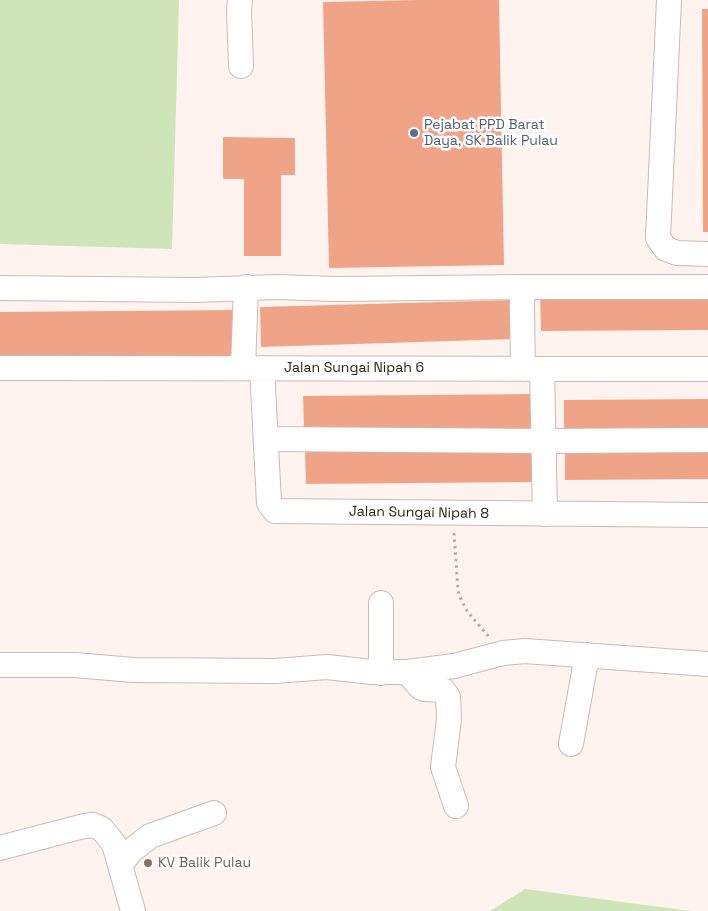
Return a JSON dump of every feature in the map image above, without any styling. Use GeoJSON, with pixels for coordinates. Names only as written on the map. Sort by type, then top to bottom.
{"type":"FeatureCollection","features":[{"type":"Feature","properties":{"kind":"street"},"geometry":{"type":"LineString","coordinates":[[240,0],[241,66]]}},
{"type":"Feature","properties":{"kind":"street"},"geometry":{"type":"LineString","coordinates":[[669,0],[658,238],[666,249],[678,253],[708,254]]}},
{"type":"Feature","properties":{"kind":"street"},"geometry":{"type":"LineString","coordinates":[[0,288],[196,290],[246,287],[335,289],[708,287]]}},
{"type":"Feature","properties":{"kind":"street","name":"Jalan Sungai Nipah 8"},"geometry":{"type":"LineString","coordinates":[[246,287],[253,368],[266,438],[269,503],[276,511],[708,516]]}},
{"type":"Feature","properties":{"kind":"street"},"geometry":{"type":"LineString","coordinates":[[523,287],[522,305],[544,441],[545,514]]}},
{"type":"Feature","properties":{"kind":"street","name":"Jalan Sungai Nipah 6"},"geometry":{"type":"LineString","coordinates":[[0,368],[708,369]]}},
{"type":"Feature","properties":{"kind":"street"},"geometry":{"type":"LineString","coordinates":[[266,438],[544,441],[708,440]]}},
{"type":"Feature","properties":{"kind":"street"},"geometry":{"type":"LineString","coordinates":[[381,603],[381,673]]}},
{"type":"Feature","properties":{"kind":"street"},"geometry":{"type":"LineString","coordinates":[[0,676],[0,665],[75,665],[133,670],[276,671],[327,667],[381,673],[407,672],[454,666],[504,653],[525,651],[708,664]]}},
{"type":"Feature","properties":{"kind":"street"},"geometry":{"type":"LineString","coordinates":[[570,744],[587,655]]}},
{"type":"Feature","properties":{"kind":"street"},"geometry":{"type":"LineString","coordinates":[[407,672],[420,687],[443,690],[448,697],[449,719],[442,767],[456,806]]}},
{"type":"Feature","properties":{"kind":"street"},"geometry":{"type":"LineString","coordinates":[[121,864],[131,851],[150,836],[214,813]]}},
{"type":"Feature","properties":{"kind":"street"},"geometry":{"type":"LineString","coordinates":[[0,848],[84,826],[93,825],[102,829],[114,844],[133,911]]}},
{"type":"Feature","properties":{"kind":"path"},"geometry":{"type":"LineString","coordinates":[[452,513],[460,598],[467,611],[504,653]]}},
{"type":"Feature","properties":{"kind":"green space"},"geometry":{"type":"Polygon","coordinates":[[[0,0],[179,0],[172,249],[0,244],[0,0]]]}},
{"type":"Feature","properties":{"kind":"green space"},"geometry":{"type":"Polygon","coordinates":[[[525,889],[690,911],[490,911],[525,889]]]}},
{"type":"Feature","properties":{"kind":"building","name":"Pejabat PPD Barat Daya, SK Balik Pulau"},"geometry":{"type":"Polygon","coordinates":[[[499,0],[504,265],[329,268],[323,2],[499,0]]]}},
{"type":"Feature","properties":{"kind":"building"},"geometry":{"type":"Polygon","coordinates":[[[702,9],[708,9],[708,232],[703,232],[702,9]]]}},
{"type":"Feature","properties":{"kind":"building"},"geometry":{"type":"Polygon","coordinates":[[[223,137],[295,138],[295,175],[281,175],[281,256],[244,256],[244,179],[223,179],[223,137]]]}},
{"type":"Feature","properties":{"kind":"building"},"geometry":{"type":"Polygon","coordinates":[[[708,290],[708,330],[541,331],[540,291],[708,290]]]}},
{"type":"Feature","properties":{"kind":"building"},"geometry":{"type":"Polygon","coordinates":[[[513,300],[514,339],[261,347],[260,307],[513,300]]]}},
{"type":"Feature","properties":{"kind":"building"},"geometry":{"type":"Polygon","coordinates":[[[236,310],[237,356],[0,357],[0,312],[236,310]]]}},
{"type":"Feature","properties":{"kind":"building"},"geometry":{"type":"Polygon","coordinates":[[[536,394],[536,430],[304,432],[303,396],[536,394]]]}},
{"type":"Feature","properties":{"kind":"building"},"geometry":{"type":"Polygon","coordinates":[[[708,399],[708,435],[564,436],[564,400],[708,399]]]}},
{"type":"Feature","properties":{"kind":"building"},"geometry":{"type":"Polygon","coordinates":[[[708,448],[708,479],[565,480],[565,450],[708,448]]]}},
{"type":"Feature","properties":{"kind":"building"},"geometry":{"type":"Polygon","coordinates":[[[536,450],[537,482],[306,484],[305,451],[536,450]]]}},
{"type":"Feature","properties":{"kind":"place","name":"Pejabat PPD Barat Daya, SK Balik Pulau"},"geometry":{"type":"Point","coordinates":[414,133]}},
{"type":"Feature","properties":{"kind":"place","name":"KV Balik Pulau"},"geometry":{"type":"Point","coordinates":[148,863]}}]}
